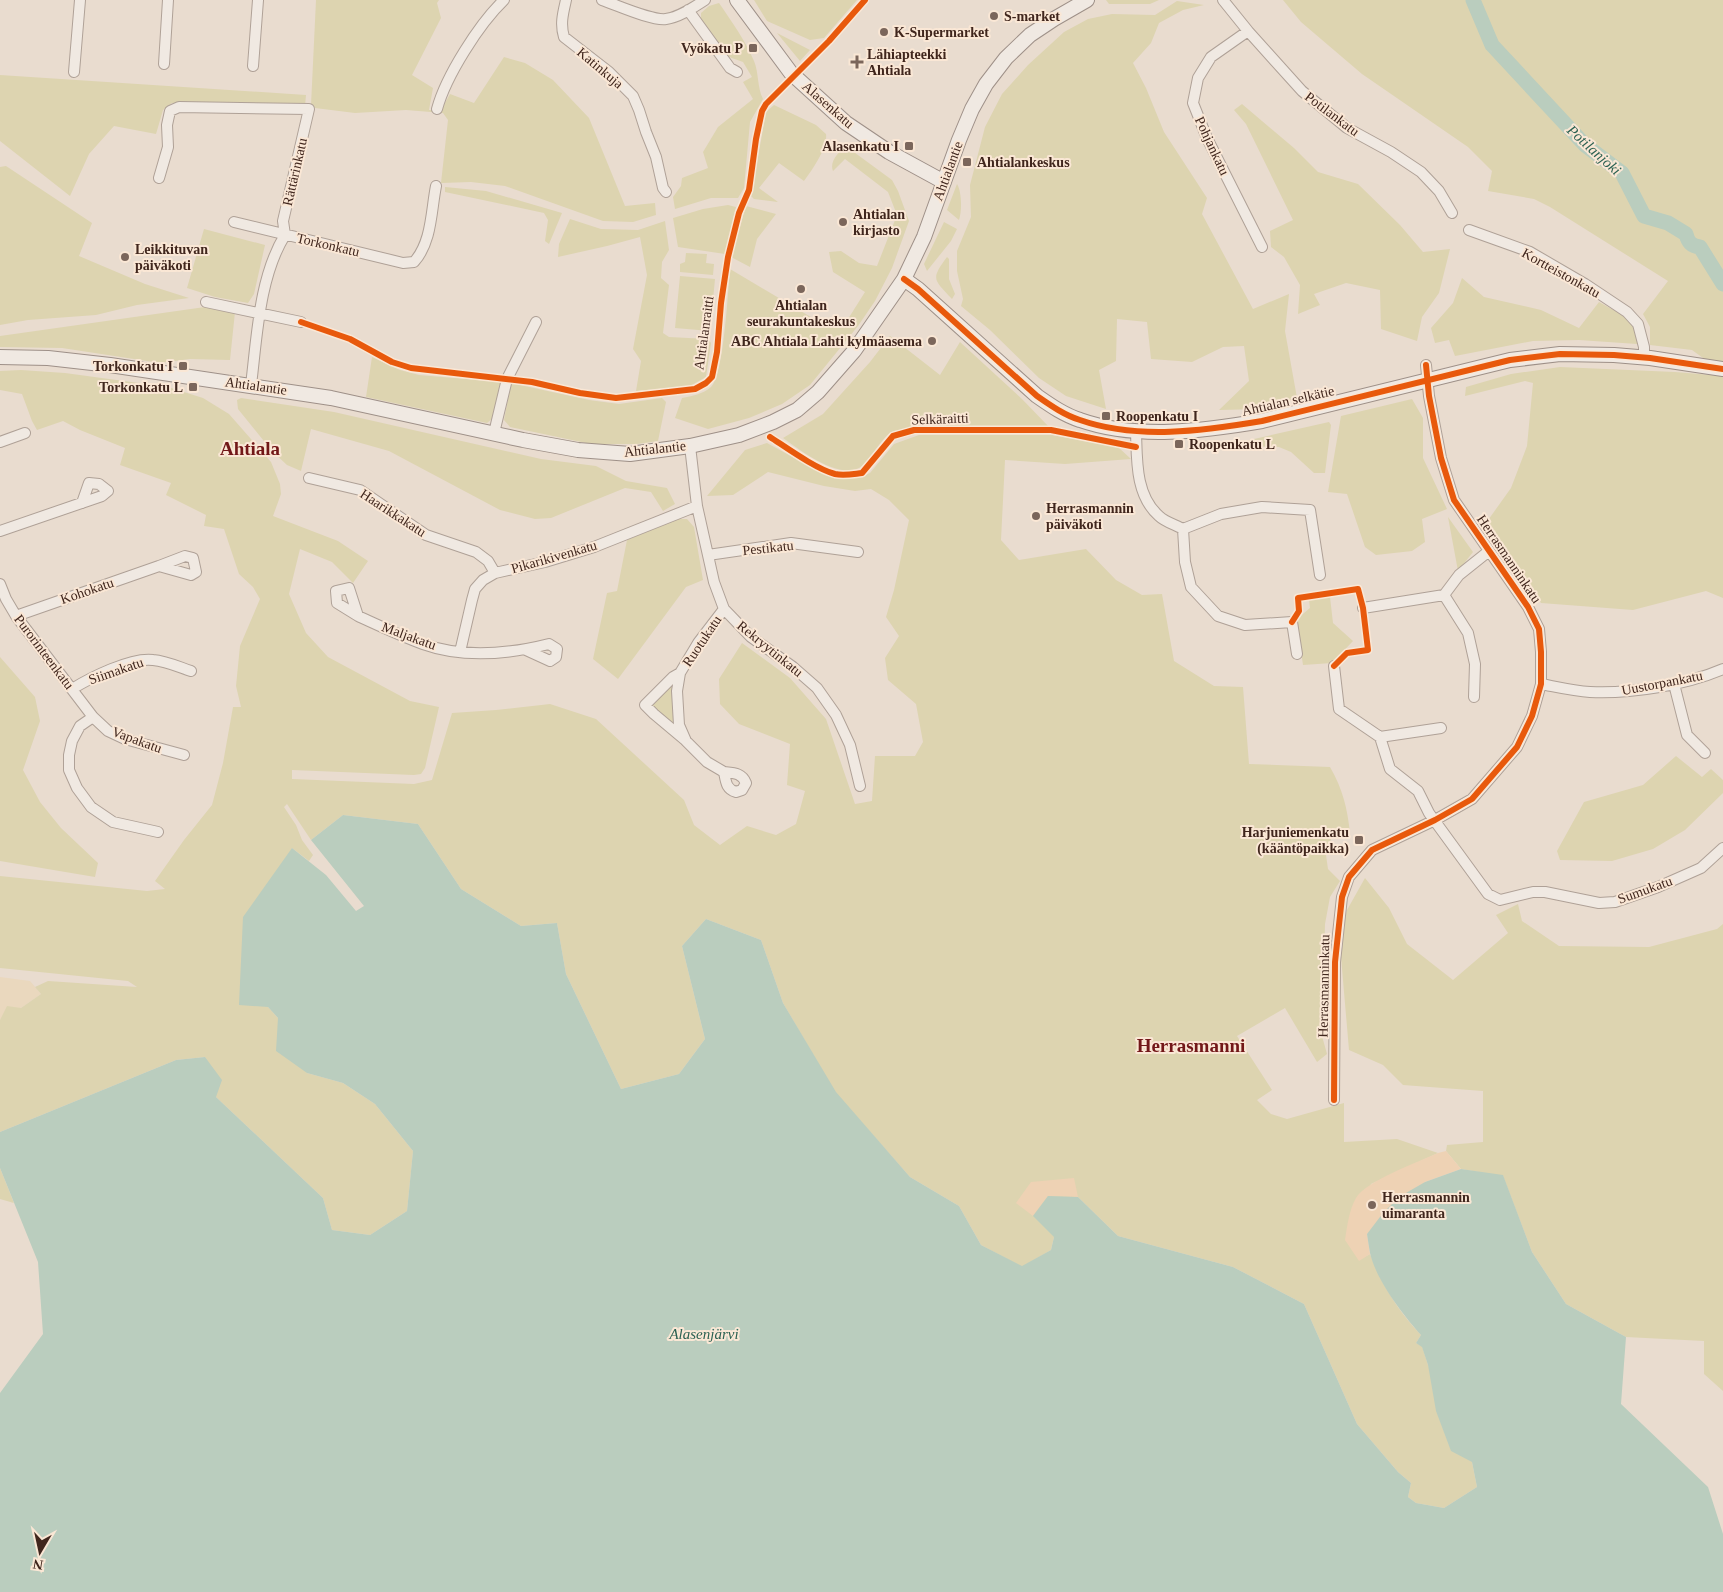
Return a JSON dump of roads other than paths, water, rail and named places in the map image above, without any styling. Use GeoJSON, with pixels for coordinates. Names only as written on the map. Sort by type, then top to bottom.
{"type":"FeatureCollection","features":[{"type":"Feature","properties":{"kind":"main road","name":"Alasenkatu"},"geometry":{"type":"LineString","coordinates":[[737,0],[791,74],[831,110],[846,123],[889,152],[944,182]]}},
{"type":"Feature","properties":{"kind":"main road","name":"Ahtialantie"},"geometry":{"type":"LineString","coordinates":[[0,357],[48,358],[251,385],[340,400],[578,450],[630,454],[690,446],[738,435],[773,422],[797,410],[818,392],[854,350],[904,280],[924,237],[959,140],[972,109],[986,84],[1006,58],[1030,35],[1087,0]]}},
{"type":"Feature","properties":{"kind":"main road","name":"Ahtialan selkätie"},"geometry":{"type":"LineString","coordinates":[[904,280],[918,289],[1037,396],[1057,409],[1080,420],[1136,431],[1180,431],[1225,427],[1510,360],[1560,354],[1644,357],[1723,369]]}},
{"type":"Feature","properties":{"kind":"street"},"geometry":{"type":"LineString","coordinates":[[74,72],[80,0]]}},
{"type":"Feature","properties":{"kind":"street"},"geometry":{"type":"LineString","coordinates":[[164,64],[168,0]]}},
{"type":"Feature","properties":{"kind":"street"},"geometry":{"type":"LineString","coordinates":[[253,66],[258,0]]}},
{"type":"Feature","properties":{"kind":"street"},"geometry":{"type":"LineString","coordinates":[[437,109],[449,79],[473,38],[504,0]]}},
{"type":"Feature","properties":{"kind":"street","name":"Katinkuja"},"geometry":{"type":"LineString","coordinates":[[566,0],[561,29],[564,37],[609,72],[633,96],[656,157],[663,188],[666,192]]}},
{"type":"Feature","properties":{"kind":"street"},"geometry":{"type":"LineString","coordinates":[[602,0],[665,20],[705,0]]}},
{"type":"Feature","properties":{"kind":"street","name":"Potilankatu"},"geometry":{"type":"LineString","coordinates":[[1223,0],[1302,91],[1347,128],[1391,152],[1421,172],[1439,191],[1452,213]]}},
{"type":"Feature","properties":{"kind":"street"},"geometry":{"type":"LineString","coordinates":[[688,10],[730,68],[737,72]]}},
{"type":"Feature","properties":{"kind":"street","name":"Pohjankatu"},"geometry":{"type":"LineString","coordinates":[[1248,31],[1211,57],[1198,78],[1193,103],[1207,138],[1262,247]]}},
{"type":"Feature","properties":{"kind":"street","name":"Rättärinkatu"},"geometry":{"type":"LineString","coordinates":[[160,178],[168,147],[167,125],[170,111],[179,107],[308,110],[283,221],[285,235]]}},
{"type":"Feature","properties":{"kind":"street","name":"Torkonkatu"},"geometry":{"type":"LineString","coordinates":[[251,385],[261,312],[270,265],[285,235],[403,263],[414,262],[422,253],[425,243],[436,186]]}},
{"type":"Feature","properties":{"kind":"street"},"geometry":{"type":"LineString","coordinates":[[234,222],[285,235]]}},
{"type":"Feature","properties":{"kind":"street","name":"Kortteistonkatu"},"geometry":{"type":"LineString","coordinates":[[1469,230],[1530,252],[1628,312],[1638,324],[1644,347],[1644,357]]}},
{"type":"Feature","properties":{"kind":"street"},"geometry":{"type":"LineString","coordinates":[[206,302],[261,312],[301,322]]}},
{"type":"Feature","properties":{"kind":"street"},"geometry":{"type":"LineString","coordinates":[[494,433],[507,379],[536,322]]}},
{"type":"Feature","properties":{"kind":"street","name":"Herrasmanninkatu"},"geometry":{"type":"LineString","coordinates":[[1334,1100],[1335,962],[1342,897],[1350,877],[1372,850],[1435,820],[1472,799],[1517,747],[1532,716],[1541,684],[1539,629],[1528,607],[1454,500],[1441,458],[1426,365]]}},
{"type":"Feature","properties":{"kind":"street"},"geometry":{"type":"LineString","coordinates":[[1136,431],[1138,465],[1143,495],[1159,516],[1183,529],[1221,514],[1262,507],[1310,510],[1320,574]]}},
{"type":"Feature","properties":{"kind":"street"},"geometry":{"type":"LineString","coordinates":[[0,442],[25,433]]}},
{"type":"Feature","properties":{"kind":"street","name":"Rekryytinkatu"},"geometry":{"type":"LineString","coordinates":[[690,446],[698,506],[708,555],[714,582],[724,609],[751,637],[793,667],[817,688],[836,715],[850,745],[860,786]]}},
{"type":"Feature","properties":{"kind":"street","name":"Haarikkakatu"},"geometry":{"type":"LineString","coordinates":[[309,478],[360,490],[426,535],[476,552],[488,561],[495,573]]}},
{"type":"Feature","properties":{"kind":"street"},"geometry":{"type":"LineString","coordinates":[[0,531],[82,503]]}},
{"type":"Feature","properties":{"kind":"street","name":"Pikarikivenkatu"},"geometry":{"type":"LineString","coordinates":[[460,652],[475,589],[483,580],[495,573],[545,562],[594,547],[698,506]]}},
{"type":"Feature","properties":{"kind":"street"},"geometry":{"type":"LineString","coordinates":[[1183,529],[1185,562],[1191,587],[1218,616],[1245,625],[1292,622],[1297,654]]}},
{"type":"Feature","properties":{"kind":"street","name":"Pestikatu"},"geometry":{"type":"LineString","coordinates":[[708,555],[791,543],[858,552]]}},
{"type":"Feature","properties":{"kind":"street"},"geometry":{"type":"LineString","coordinates":[[1363,608],[1444,594],[1459,575],[1489,551]]}},
{"type":"Feature","properties":{"kind":"street","name":"Kohokatu"},"geometry":{"type":"LineString","coordinates":[[16,616],[158,566]]}},
{"type":"Feature","properties":{"kind":"street","name":"Purorinteenkatu"},"geometry":{"type":"LineString","coordinates":[[0,584],[16,616],[93,717]]}},
{"type":"Feature","properties":{"kind":"street"},"geometry":{"type":"LineString","coordinates":[[1444,594],[1468,633],[1475,664],[1474,697]]}},
{"type":"Feature","properties":{"kind":"street","name":"Ruotukatu"},"geometry":{"type":"LineString","coordinates":[[686,741],[679,725],[677,691],[680,673],[698,643],[724,609]]}},
{"type":"Feature","properties":{"kind":"street","name":"Maljakatu"},"geometry":{"type":"LineString","coordinates":[[358,616],[424,644],[460,652],[526,650]]}},
{"type":"Feature","properties":{"kind":"street","name":"Siimakatu"},"geometry":{"type":"LineString","coordinates":[[72,689],[94,675],[142,660],[154,660],[191,671]]}},
{"type":"Feature","properties":{"kind":"street"},"geometry":{"type":"LineString","coordinates":[[1334,666],[1339,709],[1380,737],[1390,769],[1418,791],[1435,820]]}},
{"type":"Feature","properties":{"kind":"street","name":"Uustorpankatu"},"geometry":{"type":"LineString","coordinates":[[1541,684],[1589,692],[1620,693],[1674,684],[1723,669]]}},
{"type":"Feature","properties":{"kind":"street","name":"Ruotukatu"},"geometry":{"type":"LineString","coordinates":[[680,673],[673,677],[645,704],[707,762],[724,772]]}},
{"type":"Feature","properties":{"kind":"street"},"geometry":{"type":"LineString","coordinates":[[1674,684],[1687,734],[1705,753]]}},
{"type":"Feature","properties":{"kind":"street"},"geometry":{"type":"LineString","coordinates":[[93,717],[80,726],[68,755],[69,770],[77,788],[92,807],[113,822],[158,832]]}},
{"type":"Feature","properties":{"kind":"street","name":"Vapakatu"},"geometry":{"type":"LineString","coordinates":[[93,717],[108,731],[125,739],[184,755]]}},
{"type":"Feature","properties":{"kind":"street"},"geometry":{"type":"LineString","coordinates":[[1380,737],[1441,728]]}},
{"type":"Feature","properties":{"kind":"street","name":"Sumukatu"},"geometry":{"type":"LineString","coordinates":[[1435,820],[1488,894],[1500,900],[1533,892],[1545,892],[1599,903],[1615,902],[1658,887],[1702,868],[1723,848]]}},
{"type":"Feature","properties":{"kind":"water","name":"Alasenjärvi"},"geometry":{"type":"Polygon","coordinates":[[[343,815],[418,824],[461,889],[521,926],[557,923],[566,974],[621,1089],[679,1074],[705,1039],[682,946],[706,919],[761,940],[783,1003],[836,1092],[910,1177],[959,1206],[981,1245],[1022,1266],[1051,1250],[1054,1237],[1033,1216],[1048,1196],[1078,1197],[1118,1236],[1233,1267],[1304,1304],[1357,1424],[1398,1472],[1411,1483],[1408,1497],[1416,1503],[1444,1508],[1477,1487],[1472,1462],[1451,1451],[1436,1411],[1428,1365],[1422,1347],[1416,1343],[1421,1335],[1406,1318],[1384,1286],[1373,1263],[1367,1234],[1383,1213],[1399,1197],[1425,1182],[1461,1169],[1503,1175],[1532,1252],[1566,1304],[1626,1337],[1621,1404],[1708,1487],[1723,1534],[1723,1592],[0,1592],[0,1393],[43,1334],[38,1262],[0,1168],[0,1132],[176,1060],[205,1057],[222,1080],[216,1097],[323,1198],[332,1230],[370,1235],[407,1211],[413,1151],[375,1104],[343,1083],[307,1073],[276,1051],[278,1018],[268,1007],[239,1005],[243,917],[292,848],[326,875],[356,911],[364,906],[311,840],[343,815]]]}},
{"type":"Feature","properties":{"kind":"waterway","name":"Potilanjoki"},"geometry":{"type":"LineString","coordinates":[[1473,0],[1492,45],[1585,145],[1622,173],[1644,216],[1668,223],[1686,234],[1690,243],[1700,247],[1723,284]]}},
{"type":"Feature","properties":{"kind":"place","name":"S-market"},"geometry":{"type":"Point","coordinates":[994,16]}},
{"type":"Feature","properties":{"kind":"place","name":"K-Supermarket"},"geometry":{"type":"Point","coordinates":[884,32]}},
{"type":"Feature","properties":{"kind":"place","name":"Vyökatu P"},"geometry":{"type":"Point","coordinates":[753,48]}},
{"type":"Feature","properties":{"kind":"place","name":"Lähiapteekki Ahtiala"},"geometry":{"type":"Point","coordinates":[857,62]}},
{"type":"Feature","properties":{"kind":"place","name":"Alasenkatu I"},"geometry":{"type":"Point","coordinates":[909,146]}},
{"type":"Feature","properties":{"kind":"place","name":"Ahtialankeskus"},"geometry":{"type":"Point","coordinates":[967,162]}},
{"type":"Feature","properties":{"kind":"place","name":"Ahtialan kirjasto"},"geometry":{"type":"Point","coordinates":[843,222]}},
{"type":"Feature","properties":{"kind":"place","name":"Leikkituvan päiväkoti"},"geometry":{"type":"Point","coordinates":[125,257]}},
{"type":"Feature","properties":{"kind":"place","name":"Ahtialan seurakuntakeskus"},"geometry":{"type":"Point","coordinates":[801,289]}},
{"type":"Feature","properties":{"kind":"place","name":"ABC Ahtiala Lahti kylmäasema"},"geometry":{"type":"Point","coordinates":[932,341]}},
{"type":"Feature","properties":{"kind":"place","name":"Torkonkatu I"},"geometry":{"type":"Point","coordinates":[183,366]}},
{"type":"Feature","properties":{"kind":"place","name":"Torkonkatu L"},"geometry":{"type":"Point","coordinates":[193,387]}},
{"type":"Feature","properties":{"kind":"place","name":"Roopenkatu I"},"geometry":{"type":"Point","coordinates":[1106,416]}},
{"type":"Feature","properties":{"kind":"place","name":"Roopenkatu L"},"geometry":{"type":"Point","coordinates":[1179,444]}},
{"type":"Feature","properties":{"kind":"place","name":"Herrasmannin päiväkoti"},"geometry":{"type":"Point","coordinates":[1036,516]}},
{"type":"Feature","properties":{"kind":"place","name":"Harjuniemenkatu (kääntöpaikka)"},"geometry":{"type":"Point","coordinates":[1359,840]}},
{"type":"Feature","properties":{"kind":"place","name":"Herrasmannin uimaranta"},"geometry":{"type":"Point","coordinates":[1372,1205]}},
{"type":"Feature","properties":{"kind":"district","name":"Ahtiala"},"geometry":{"type":"Point","coordinates":[250,448]}},
{"type":"Feature","properties":{"kind":"district","name":"Herrasmanni"},"geometry":{"type":"Point","coordinates":[1191,1045]}}]}
